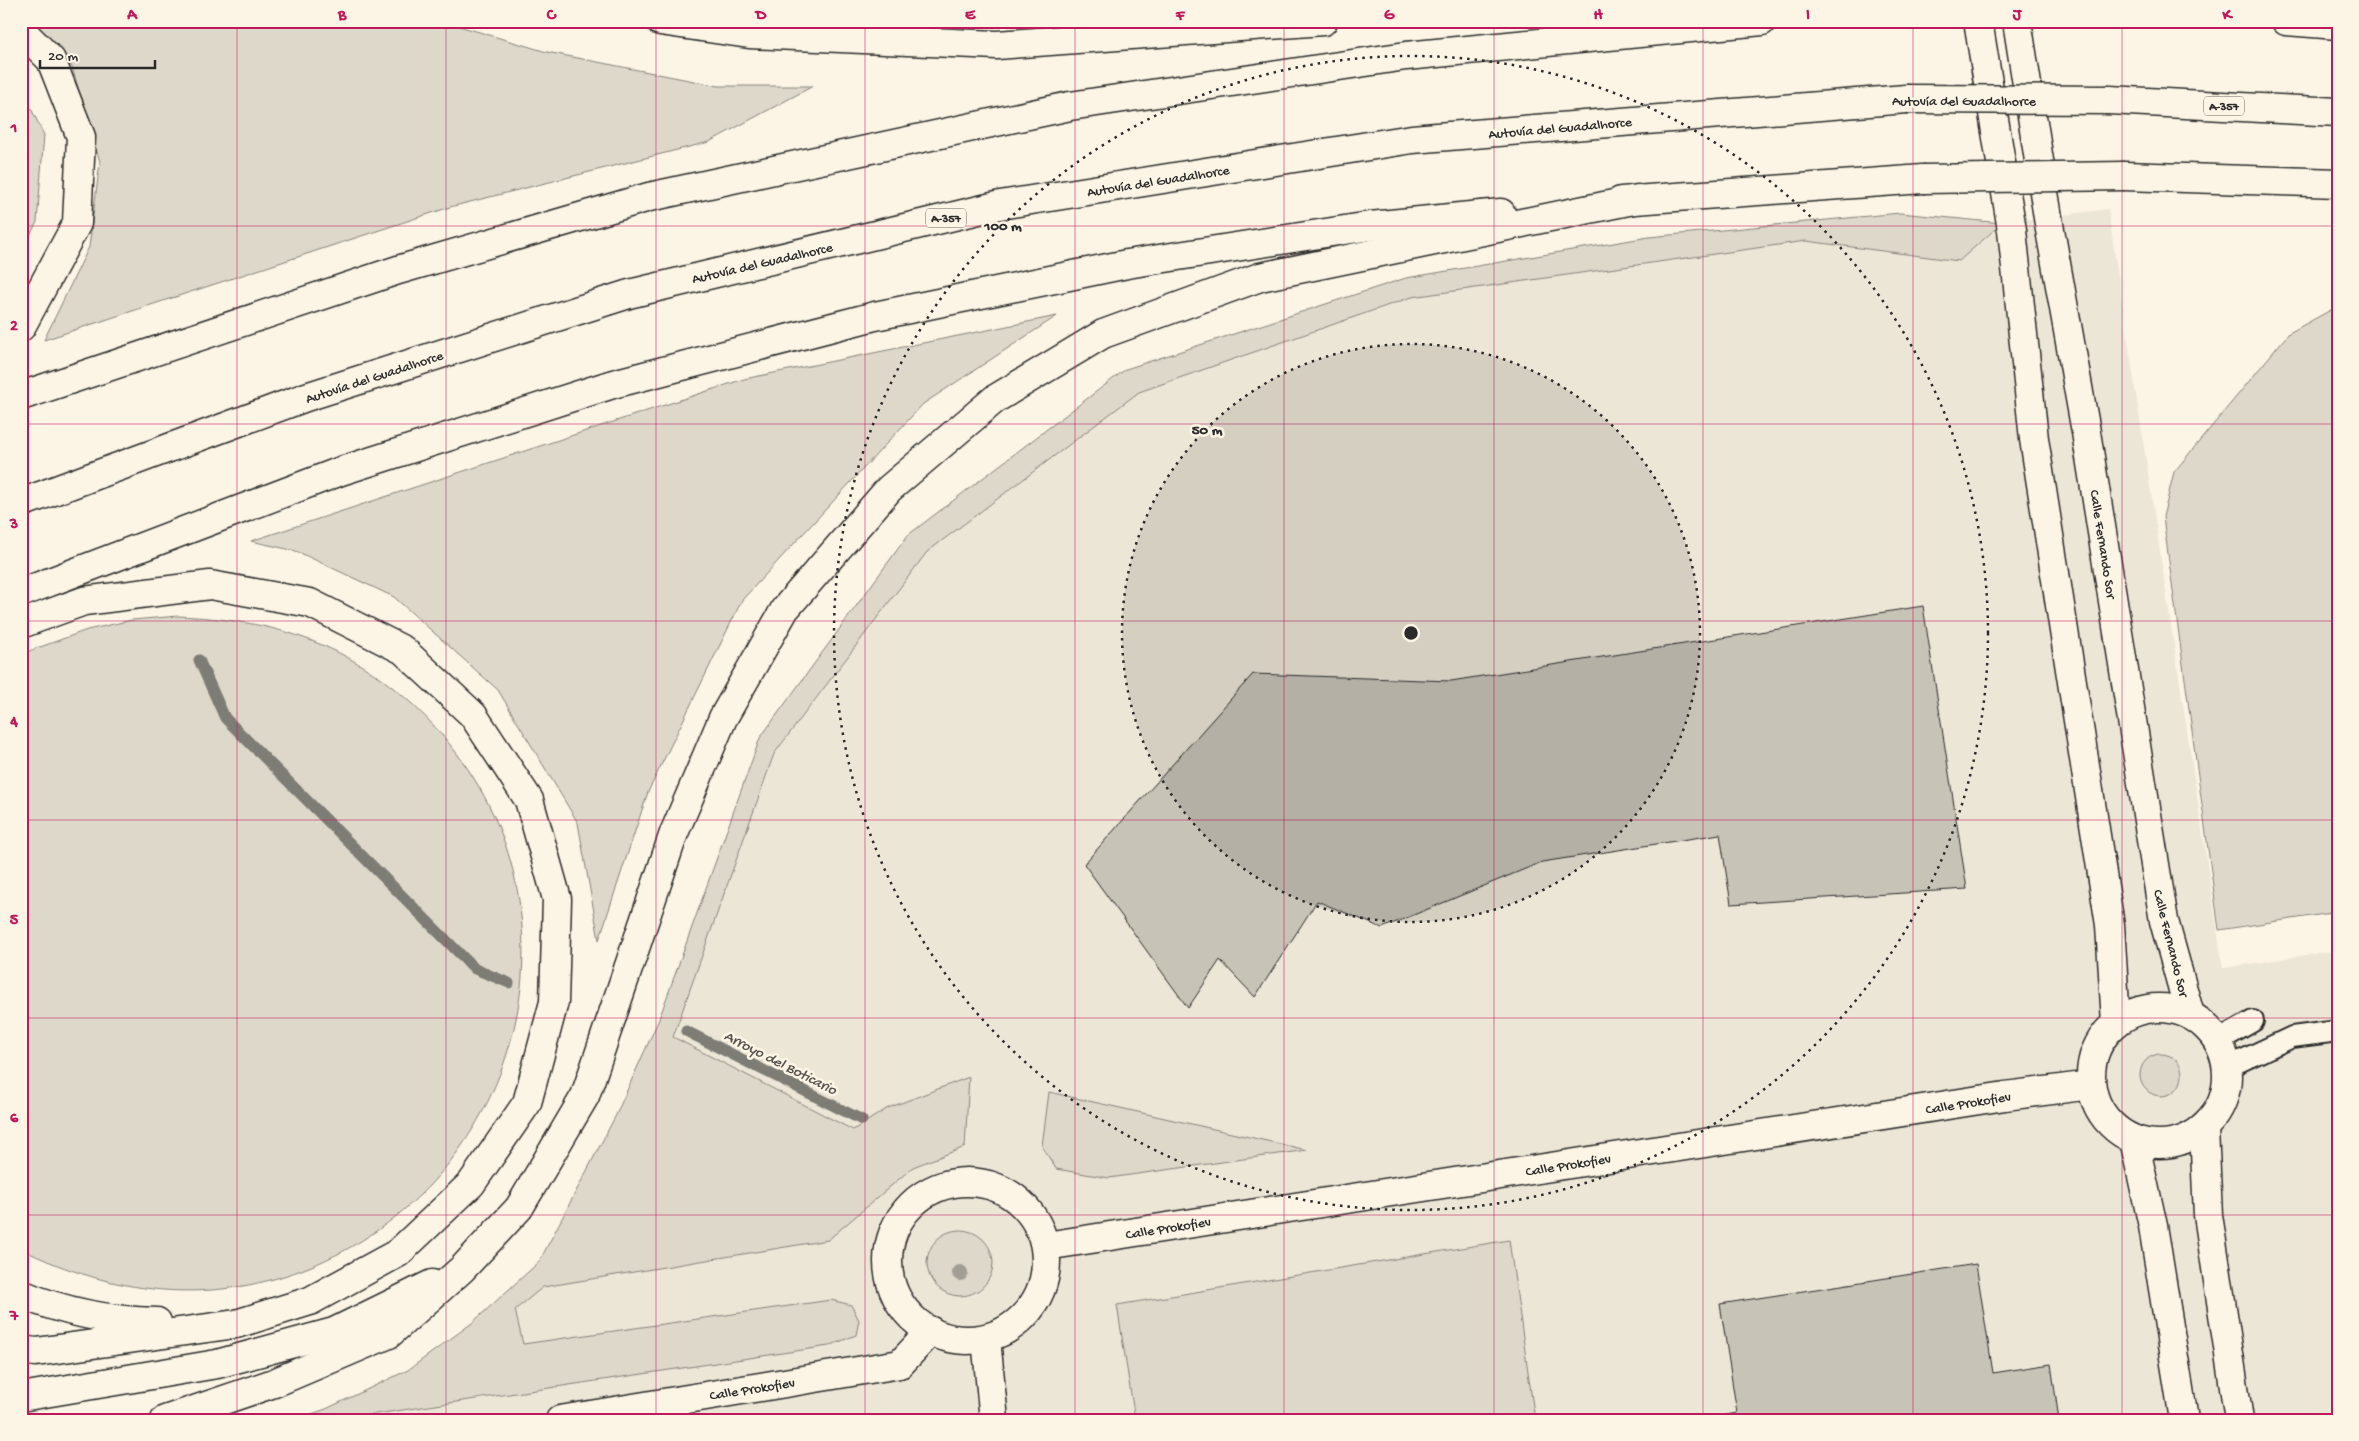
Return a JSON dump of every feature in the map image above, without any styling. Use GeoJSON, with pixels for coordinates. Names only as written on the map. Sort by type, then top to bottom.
{"type":"FeatureCollection","features":[{"type":"Feature","properties":{"kind":"main road"},"geometry":{"type":"LineString","coordinates":[[660,21],[749,34],[997,45],[1323,21]]}},
{"type":"Feature","properties":{"kind":"main road"},"geometry":{"type":"LineString","coordinates":[[21,396],[398,270],[649,196],[1061,108],[1406,56],[1762,21]]}},
{"type":"Feature","properties":{"kind":"main road"},"geometry":{"type":"LineString","coordinates":[[1978,21],[2012,230],[2034,439],[2110,925],[2116,1023]]}},
{"type":"Feature","properties":{"kind":"main road","name":"Calle Fernando Sor"},"geometry":{"type":"LineString","coordinates":[[2017,21],[2049,224],[2086,432],[2164,921],[2190,1015]]}},
{"type":"Feature","properties":{"kind":"main road"},"geometry":{"type":"LineString","coordinates":[[2286,21],[2338,25]]}},
{"type":"Feature","properties":{"kind":"main road"},"geometry":{"type":"LineString","coordinates":[[21,30],[50,60],[80,137],[77,223],[21,327]]}},
{"type":"Feature","properties":{"kind":"main road","name":"Autovía del Guadalhorce"},"geometry":{"type":"LineString","coordinates":[[21,502],[306,397],[629,294],[1000,205],[1412,139],[1906,99],[2109,100],[2338,112]]}},
{"type":"Feature","properties":{"kind":"main road"},"geometry":{"type":"LineString","coordinates":[[21,593],[341,471],[613,384],[875,316],[1127,264],[1370,226],[1638,199],[1923,179],[2124,176],[2338,183]]}},
{"type":"Feature","properties":{"kind":"main road"},"geometry":{"type":"LineString","coordinates":[[165,1420],[274,1383],[389,1334],[462,1269],[519,1208],[585,1096],[674,833],[723,718],[785,609],[889,489],[995,399],[1103,334],[1260,277],[1638,199]]}},
{"type":"Feature","properties":{"kind":"main road"},"geometry":{"type":"LineString","coordinates":[[21,624],[84,601],[210,585],[310,602],[403,650],[473,715],[529,800],[558,900],[554,1002],[527,1103],[471,1184],[398,1253],[310,1301],[236,1324],[36,1352],[21,1350]]}},
{"type":"Feature","properties":{"kind":"main road"},"geometry":{"type":"LineString","coordinates":[[2165,1008],[2190,1015],[2206,1025],[2218,1040],[2228,1067],[2225,1096],[2217,1114],[2204,1128],[2183,1141],[2158,1145],[2134,1140],[2113,1127],[2098,1108],[2091,1085],[2092,1062],[2101,1041],[2116,1023],[2139,1011],[2165,1008]]}},
{"type":"Feature","properties":{"kind":"main road","name":"Calle Prokofiev"},"geometry":{"type":"LineString","coordinates":[[1046,1246],[1976,1100],[2091,1085]]}},
{"type":"Feature","properties":{"kind":"main road"},"geometry":{"type":"LineString","coordinates":[[2204,1128],[2208,1215],[2240,1420]]}},
{"type":"Feature","properties":{"kind":"main road"},"geometry":{"type":"LineString","coordinates":[[2134,1140],[2153,1226],[2184,1420]]}},
{"type":"Feature","properties":{"kind":"main road"},"geometry":{"type":"LineString","coordinates":[[968,1182],[995,1187],[1018,1200],[1036,1221],[1046,1246],[1046,1270],[1040,1294],[1027,1314],[1008,1330],[986,1338],[967,1341],[948,1339],[931,1331],[909,1316],[895,1294],[888,1268],[890,1242],[901,1217],[919,1198],[942,1186],[968,1182]]}},
{"type":"Feature","properties":{"kind":"main road"},"geometry":{"type":"LineString","coordinates":[[21,1397],[217,1364],[334,1332],[462,1269]]}},
{"type":"Feature","properties":{"kind":"main road"},"geometry":{"type":"LineString","coordinates":[[21,1294],[42,1303],[120,1321],[236,1324]]}},
{"type":"Feature","properties":{"kind":"main road","name":"Calle Prokofiev"},"geometry":{"type":"LineString","coordinates":[[560,1420],[900,1364],[931,1331]]}},
{"type":"Feature","properties":{"kind":"main road"},"geometry":{"type":"LineString","coordinates":[[986,1338],[994,1420]]}},
{"type":"Feature","properties":{"kind":"lane"},"geometry":{"type":"LineString","coordinates":[[2218,1040],[2253,1021]]}},
{"type":"Feature","properties":{"kind":"lane"},"geometry":{"type":"LineString","coordinates":[[2228,1067],[2292,1037],[2338,1031]]}},
{"type":"Feature","properties":{"kind":"shaded area"},"geometry":{"type":"Polygon","coordinates":[[[34,21],[442,21],[547,52],[719,86],[813,86],[709,142],[450,207],[44,340],[89,247],[100,162],[72,67],[34,21]]]}},
{"type":"Feature","properties":{"kind":"shaded area"},"geometry":{"type":"Polygon","coordinates":[[[21,88],[44,135],[37,222],[21,252],[21,88]]]}},
{"type":"Feature","properties":{"kind":"shaded area"},"geometry":{"type":"Polygon","coordinates":[[[2108,209],[2223,968],[2338,950],[2338,1420],[294,1420],[326,1409],[408,1370],[472,1323],[515,1310],[543,1287],[828,1240],[853,1130],[673,1037],[774,755],[927,552],[1139,392],[1412,297],[1806,241],[1959,261],[2002,223],[2108,209]]]}},
{"type":"Feature","properties":{"kind":"shaded area"},"geometry":{"type":"Polygon","coordinates":[[[1900,213],[2002,223],[1959,261],[1806,241],[1412,297],[1139,392],[927,552],[774,754],[673,1037],[853,1130],[888,1108],[969,1077],[965,1147],[913,1167],[828,1240],[543,1287],[515,1310],[523,1344],[831,1300],[851,1305],[859,1320],[856,1335],[829,1346],[336,1420],[294,1420],[326,1409],[408,1370],[472,1323],[539,1262],[616,1115],[659,1019],[760,738],[908,535],[1126,369],[1406,278],[1649,237],[1900,213]]]}},
{"type":"Feature","properties":{"kind":"shaded area"},"geometry":{"type":"Polygon","coordinates":[[[2338,306],[2338,912],[2219,930],[2163,517],[2174,472],[2289,333],[2338,306]]]}},
{"type":"Feature","properties":{"kind":"shaded area"},"geometry":{"type":"Polygon","coordinates":[[[1057,316],[923,404],[742,600],[648,792],[599,940],[578,823],[498,690],[394,597],[296,551],[251,541],[744,379],[1057,316]]]}},
{"type":"Feature","properties":{"kind":"shaded area"},"geometry":{"type":"Polygon","coordinates":[[[178,616],[212,618],[263,626],[312,641],[366,668],[399,692],[414,706],[442,735],[489,805],[516,881],[523,960],[512,1037],[483,1110],[439,1175],[379,1229],[304,1269],[268,1281],[232,1288],[196,1291],[161,1290],[125,1285],[90,1276],[21,1249],[21,654],[87,630],[132,620],[178,616]]]}},
{"type":"Feature","properties":{"kind":"shaded area"},"geometry":{"type":"Polygon","coordinates":[[[2161,1054],[2176,1060],[2182,1075],[2176,1090],[2161,1096],[2146,1090],[2140,1075],[2146,1060],[2161,1054]]]}},
{"type":"Feature","properties":{"kind":"shaded area"},"geometry":{"type":"Polygon","coordinates":[[[1049,1092],[1307,1150],[1109,1178],[1056,1169],[1042,1146],[1049,1092]]]}},
{"type":"Feature","properties":{"kind":"shaded area"},"geometry":{"type":"Polygon","coordinates":[[[953,1230],[967,1230],[979,1235],[988,1244],[993,1256],[991,1276],[984,1287],[967,1296],[953,1296],[941,1291],[932,1282],[927,1270],[927,1256],[932,1244],[941,1235],[953,1230]]]}},
{"type":"Feature","properties":{"kind":"shaded area"},"geometry":{"type":"Polygon","coordinates":[[[1509,1240],[1535,1420],[1135,1420],[1117,1305],[1509,1240]]]}},
{"type":"Feature","properties":{"kind":"building"},"geometry":{"type":"Polygon","coordinates":[[[1923,606],[1967,889],[1731,904],[1720,834],[1542,862],[1382,928],[1317,901],[1255,997],[1220,960],[1188,1008],[1084,864],[1253,674],[1451,681],[1923,606]]]}},
{"type":"Feature","properties":{"kind":"building"},"geometry":{"type":"Polygon","coordinates":[[[1976,1264],[1993,1373],[2051,1364],[2059,1420],[1720,1420],[1720,1416],[1737,1413],[1720,1304],[1976,1264]]]}},
{"type":"Feature","properties":{"kind":"waterway"},"geometry":{"type":"LineString","coordinates":[[199,660],[225,718],[475,969],[509,983]]}},
{"type":"Feature","properties":{"kind":"waterway","name":"Arroyo del Boticario"},"geometry":{"type":"LineString","coordinates":[[686,1031],[862,1120]]}}]}
